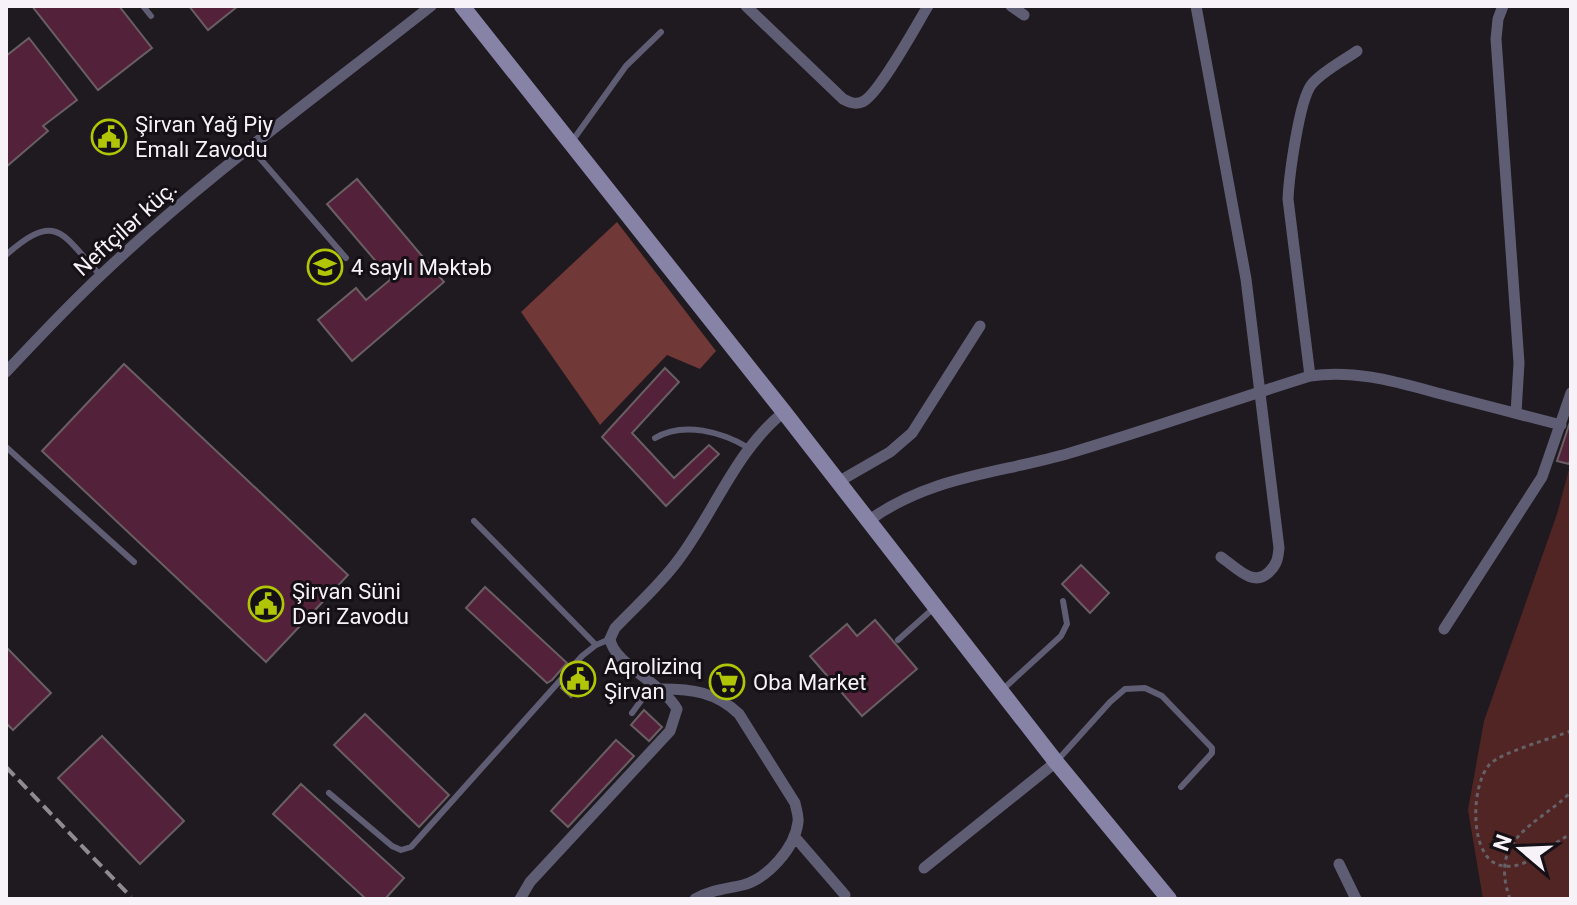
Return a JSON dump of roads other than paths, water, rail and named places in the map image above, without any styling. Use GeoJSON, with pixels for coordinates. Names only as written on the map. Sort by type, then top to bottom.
{"type":"FeatureCollection","features":[{"type":"Feature","properties":{"kind":"main road"},"geometry":{"type":"LineString","coordinates":[[463,6],[1056,762],[1169,899]]}},
{"type":"Feature","properties":{"kind":"street","name":"Neftçilər küç."},"geometry":{"type":"LineString","coordinates":[[6,372],[100,275],[206,183],[431,6]]}},
{"type":"Feature","properties":{"kind":"street"},"geometry":{"type":"LineString","coordinates":[[746,6],[843,99],[854,104],[864,102],[877,87],[928,6]]}},
{"type":"Feature","properties":{"kind":"street"},"geometry":{"type":"LineString","coordinates":[[1011,6],[1024,15]]}},
{"type":"Feature","properties":{"kind":"street"},"geometry":{"type":"LineString","coordinates":[[1196,6],[1246,279],[1279,548],[1278,560],[1260,579],[1252,578],[1221,557]]}},
{"type":"Feature","properties":{"kind":"street"},"geometry":{"type":"LineString","coordinates":[[1503,6],[1496,39],[1519,363],[1516,413]]}},
{"type":"Feature","properties":{"kind":"street"},"geometry":{"type":"LineString","coordinates":[[1310,376],[1288,199],[1289,179],[1305,97],[1311,85],[1357,51]]}},
{"type":"Feature","properties":{"kind":"street"},"geometry":{"type":"LineString","coordinates":[[838,482],[890,452],[912,433],[980,326]]}},
{"type":"Feature","properties":{"kind":"street"},"geometry":{"type":"LineString","coordinates":[[868,521],[889,506],[924,489],[1069,453],[1310,376],[1356,373],[1566,426]]}},
{"type":"Feature","properties":{"kind":"street"},"geometry":{"type":"LineString","coordinates":[[1444,629],[1542,477],[1566,426],[1571,393]]}},
{"type":"Feature","properties":{"kind":"street"},"geometry":{"type":"LineString","coordinates":[[520,899],[530,882],[670,731],[677,709],[658,686],[618,657],[610,639],[615,628],[678,560],[749,448],[784,412]]}},
{"type":"Feature","properties":{"kind":"street"},"geometry":{"type":"LineString","coordinates":[[658,686],[710,694],[739,714],[795,803],[799,820],[784,854],[762,875],[746,884],[710,892],[695,899]]}},
{"type":"Feature","properties":{"kind":"street"},"geometry":{"type":"LineString","coordinates":[[924,868],[1056,762]]}},
{"type":"Feature","properties":{"kind":"street"},"geometry":{"type":"LineString","coordinates":[[794,836],[845,895]]}},
{"type":"Feature","properties":{"kind":"street"},"geometry":{"type":"LineString","coordinates":[[1339,864],[1356,899]]}},
{"type":"Feature","properties":{"kind":"lane"},"geometry":{"type":"LineString","coordinates":[[143,6],[151,16]]}},
{"type":"Feature","properties":{"kind":"lane"},"geometry":{"type":"LineString","coordinates":[[571,143],[626,66],[661,32]]}},
{"type":"Feature","properties":{"kind":"lane"},"geometry":{"type":"LineString","coordinates":[[251,148],[346,258]]}},
{"type":"Feature","properties":{"kind":"lane"},"geometry":{"type":"LineString","coordinates":[[6,255],[39,230],[53,229],[62,234],[100,275]]}},
{"type":"Feature","properties":{"kind":"lane"},"geometry":{"type":"LineString","coordinates":[[655,438],[670,429],[688,429],[722,435],[749,448]]}},
{"type":"Feature","properties":{"kind":"lane"},"geometry":{"type":"LineString","coordinates":[[6,447],[134,562]]}},
{"type":"Feature","properties":{"kind":"lane"},"geometry":{"type":"LineString","coordinates":[[474,521],[596,645]]}},
{"type":"Feature","properties":{"kind":"lane"},"geometry":{"type":"LineString","coordinates":[[1001,691],[1061,636],[1067,624],[1063,601]]}},
{"type":"Feature","properties":{"kind":"lane"},"geometry":{"type":"LineString","coordinates":[[898,640],[935,607]]}},
{"type":"Feature","properties":{"kind":"lane"},"geometry":{"type":"LineString","coordinates":[[329,793],[392,846],[401,850],[411,847],[582,656],[610,639]]}},
{"type":"Feature","properties":{"kind":"lane"},"geometry":{"type":"LineString","coordinates":[[632,713],[658,686]]}},
{"type":"Feature","properties":{"kind":"lane"},"geometry":{"type":"LineString","coordinates":[[1056,762],[1125,689],[1145,688],[1162,696],[1212,748],[1212,753],[1181,787]]}},
{"type":"Feature","properties":{"kind":"railway"},"geometry":{"type":"LineString","coordinates":[[6,767],[131,897]]}},
{"type":"Feature","properties":{"kind":"place","name":"Şirvan Yağ Piy Emalı Zavodu"},"geometry":{"type":"Point","coordinates":[109,137]}},
{"type":"Feature","properties":{"kind":"place","name":"4 saylı Məktəb"},"geometry":{"type":"Point","coordinates":[325,267]}},
{"type":"Feature","properties":{"kind":"place","name":"Şirvan Süni Dəri Zavodu"},"geometry":{"type":"Point","coordinates":[266,604]}},
{"type":"Feature","properties":{"kind":"place","name":"Aqrolizinq Şirvan"},"geometry":{"type":"Point","coordinates":[578,679]}},
{"type":"Feature","properties":{"kind":"place","name":"Oba Market"},"geometry":{"type":"Point","coordinates":[727,682]}}]}
